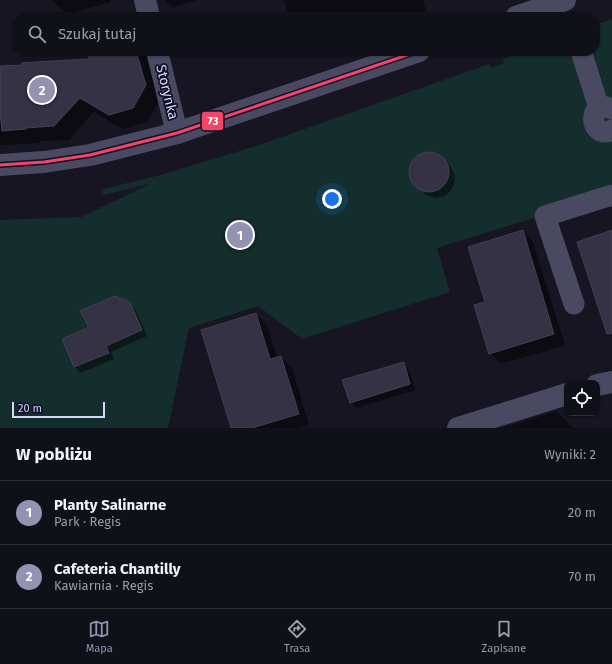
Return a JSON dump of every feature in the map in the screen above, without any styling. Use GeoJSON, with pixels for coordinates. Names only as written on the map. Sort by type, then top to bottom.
{"type":"FeatureCollection","features":[{"type":"Feature","properties":{"kind":"street"},"geometry":{"type":"LineString","coordinates":[[144,0],[148,12]]}},
{"type":"Feature","properties":{"kind":"street"},"geometry":{"type":"LineString","coordinates":[[530,12],[564,0]]}},
{"type":"Feature","properties":{"kind":"street","name":"Storynka"},"geometry":{"type":"LineString","coordinates":[[158,56],[177,133]]}},
{"type":"Feature","properties":{"kind":"street"},"geometry":{"type":"LineString","coordinates":[[0,165],[44,162],[90,155],[177,133],[404,56]]}},
{"type":"Feature","properties":{"kind":"street"},"geometry":{"type":"LineString","coordinates":[[583,56],[606,108],[594,114],[594,125],[600,131],[611,134]]}},
{"type":"Feature","properties":{"kind":"street"},"geometry":{"type":"LineString","coordinates":[[574,304],[545,216],[612,195]]}},
{"type":"Feature","properties":{"kind":"street"},"geometry":{"type":"LineString","coordinates":[[600,384],[612,382]]}},
{"type":"Feature","properties":{"kind":"street"},"geometry":{"type":"LineString","coordinates":[[458,428],[564,395]]}},
{"type":"Feature","properties":{"kind":"green space"},"geometry":{"type":"Polygon","coordinates":[[[612,19],[612,204],[540,216],[437,248],[450,292],[302,339],[258,306],[189,328],[168,428],[0,428],[0,220],[81,217],[150,184],[103,195],[103,189],[160,175],[259,145],[489,64],[491,68],[504,63],[503,59],[511,56],[600,56],[600,23],[612,19]]]}},
{"type":"Feature","properties":{"kind":"building"},"geometry":{"type":"Polygon","coordinates":[[[90,56],[137,56],[146,85],[133,108],[109,115],[80,98],[54,126],[2,131],[0,111],[0,66],[22,65],[21,63],[88,59],[90,56]]]}},
{"type":"Feature","properties":{"kind":"building"},"geometry":{"type":"Polygon","coordinates":[[[429,152],[437,154],[443,158],[447,164],[449,172],[447,180],[443,186],[437,190],[429,192],[421,190],[415,186],[411,180],[409,172],[411,164],[415,158],[421,154],[429,152]]]}},
{"type":"Feature","properties":{"kind":"building"},"geometry":{"type":"Polygon","coordinates":[[[523,230],[554,334],[489,354],[474,305],[485,302],[468,247],[523,230]]]}},
{"type":"Feature","properties":{"kind":"building"},"geometry":{"type":"Polygon","coordinates":[[[612,230],[612,333],[607,334],[577,242],[612,230]]]}},
{"type":"Feature","properties":{"kind":"building"},"geometry":{"type":"Polygon","coordinates":[[[115,296],[130,302],[142,330],[106,346],[109,353],[74,367],[62,339],[89,327],[80,311],[115,296]]]}},
{"type":"Feature","properties":{"kind":"building"},"geometry":{"type":"Polygon","coordinates":[[[256,313],[270,359],[281,356],[299,414],[252,428],[231,428],[201,330],[256,313]]]}},
{"type":"Feature","properties":{"kind":"building"},"geometry":{"type":"Polygon","coordinates":[[[404,362],[410,384],[350,403],[342,380],[404,362]]]}},
{"type":"Feature","properties":{"kind":"transit line","name":"73"},"geometry":{"type":"LineString","coordinates":[[0,165],[44,162],[90,155],[177,133],[404,56]]}},
{"type":"Feature","properties":{"kind":"place","name":"Cafeteria Chantilly"},"geometry":{"type":"Point","coordinates":[42,90]}},
{"type":"Feature","properties":{"kind":"place","name":"Planty Salinarne"},"geometry":{"type":"Point","coordinates":[240,235]}}]}
